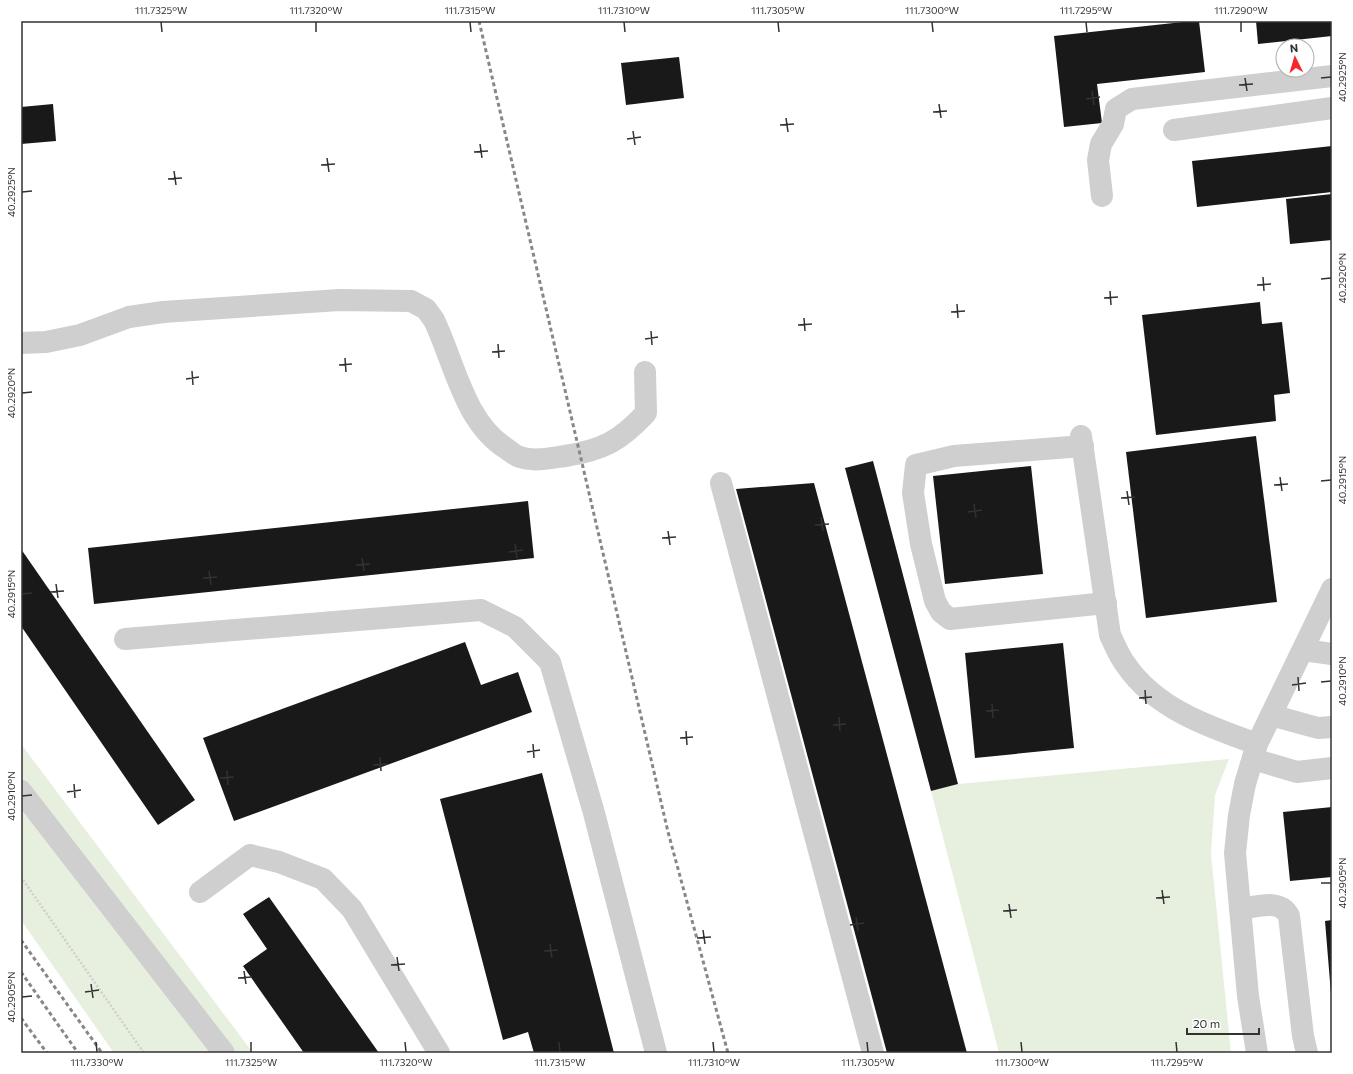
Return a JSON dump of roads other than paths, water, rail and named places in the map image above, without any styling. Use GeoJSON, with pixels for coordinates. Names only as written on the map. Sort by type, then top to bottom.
{"type":"FeatureCollection","features":[{"type":"Feature","properties":{"kind":"street"},"geometry":{"type":"LineString","coordinates":[[1102,196],[1098,160],[1101,144],[1113,124],[1116,109],[1132,99],[1332,76]]}},
{"type":"Feature","properties":{"kind":"street"},"geometry":{"type":"LineString","coordinates":[[1174,130],[1332,108]]}},
{"type":"Feature","properties":{"kind":"street"},"geometry":{"type":"LineString","coordinates":[[21,343],[46,342],[80,335],[128,317],[163,312],[339,300],[411,301],[426,309],[434,320],[472,412],[493,440],[520,457],[545,459],[580,454],[606,446],[630,431],[646,413],[645,372]]}},
{"type":"Feature","properties":{"kind":"street"},"geometry":{"type":"LineString","coordinates":[[1106,603],[950,619],[941,612],[935,601],[921,544],[913,493],[916,465],[930,460],[954,456],[1082,441],[1106,603],[1110,635],[1125,665],[1148,691],[1178,711],[1255,752],[1297,772],[1332,768]]}},
{"type":"Feature","properties":{"kind":"street"},"geometry":{"type":"LineString","coordinates":[[721,483],[873,1053]]}},
{"type":"Feature","properties":{"kind":"street"},"geometry":{"type":"LineString","coordinates":[[1257,1053],[1248,996],[1235,853],[1241,807],[1255,752],[1271,715],[1332,589]]}},
{"type":"Feature","properties":{"kind":"street"},"geometry":{"type":"LineString","coordinates":[[125,639],[481,610],[515,627],[550,662],[594,813],[656,1053]]}},
{"type":"Feature","properties":{"kind":"street"},"geometry":{"type":"LineString","coordinates":[[1303,650],[1332,654]]}},
{"type":"Feature","properties":{"kind":"street"},"geometry":{"type":"LineString","coordinates":[[1271,715],[1318,728],[1332,726]]}},
{"type":"Feature","properties":{"kind":"street"},"geometry":{"type":"LineString","coordinates":[[21,791],[224,1053]]}},
{"type":"Feature","properties":{"kind":"street"},"geometry":{"type":"LineString","coordinates":[[200,892],[250,855],[279,862],[323,879],[352,908],[439,1053]]}},
{"type":"Feature","properties":{"kind":"street"},"geometry":{"type":"LineString","coordinates":[[1240,909],[1276,905],[1282,907],[1289,916],[1303,1036],[1307,1053]]}},
{"type":"Feature","properties":{"kind":"railway"},"geometry":{"type":"LineString","coordinates":[[479,21],[668,832],[728,1053]]}},
{"type":"Feature","properties":{"kind":"railway"},"geometry":{"type":"LineString","coordinates":[[21,940],[102,1053]]}},
{"type":"Feature","properties":{"kind":"railway"},"geometry":{"type":"LineString","coordinates":[[21,972],[78,1053]]}},
{"type":"Feature","properties":{"kind":"railway"},"geometry":{"type":"LineString","coordinates":[[21,1018],[47,1053]]}}]}
